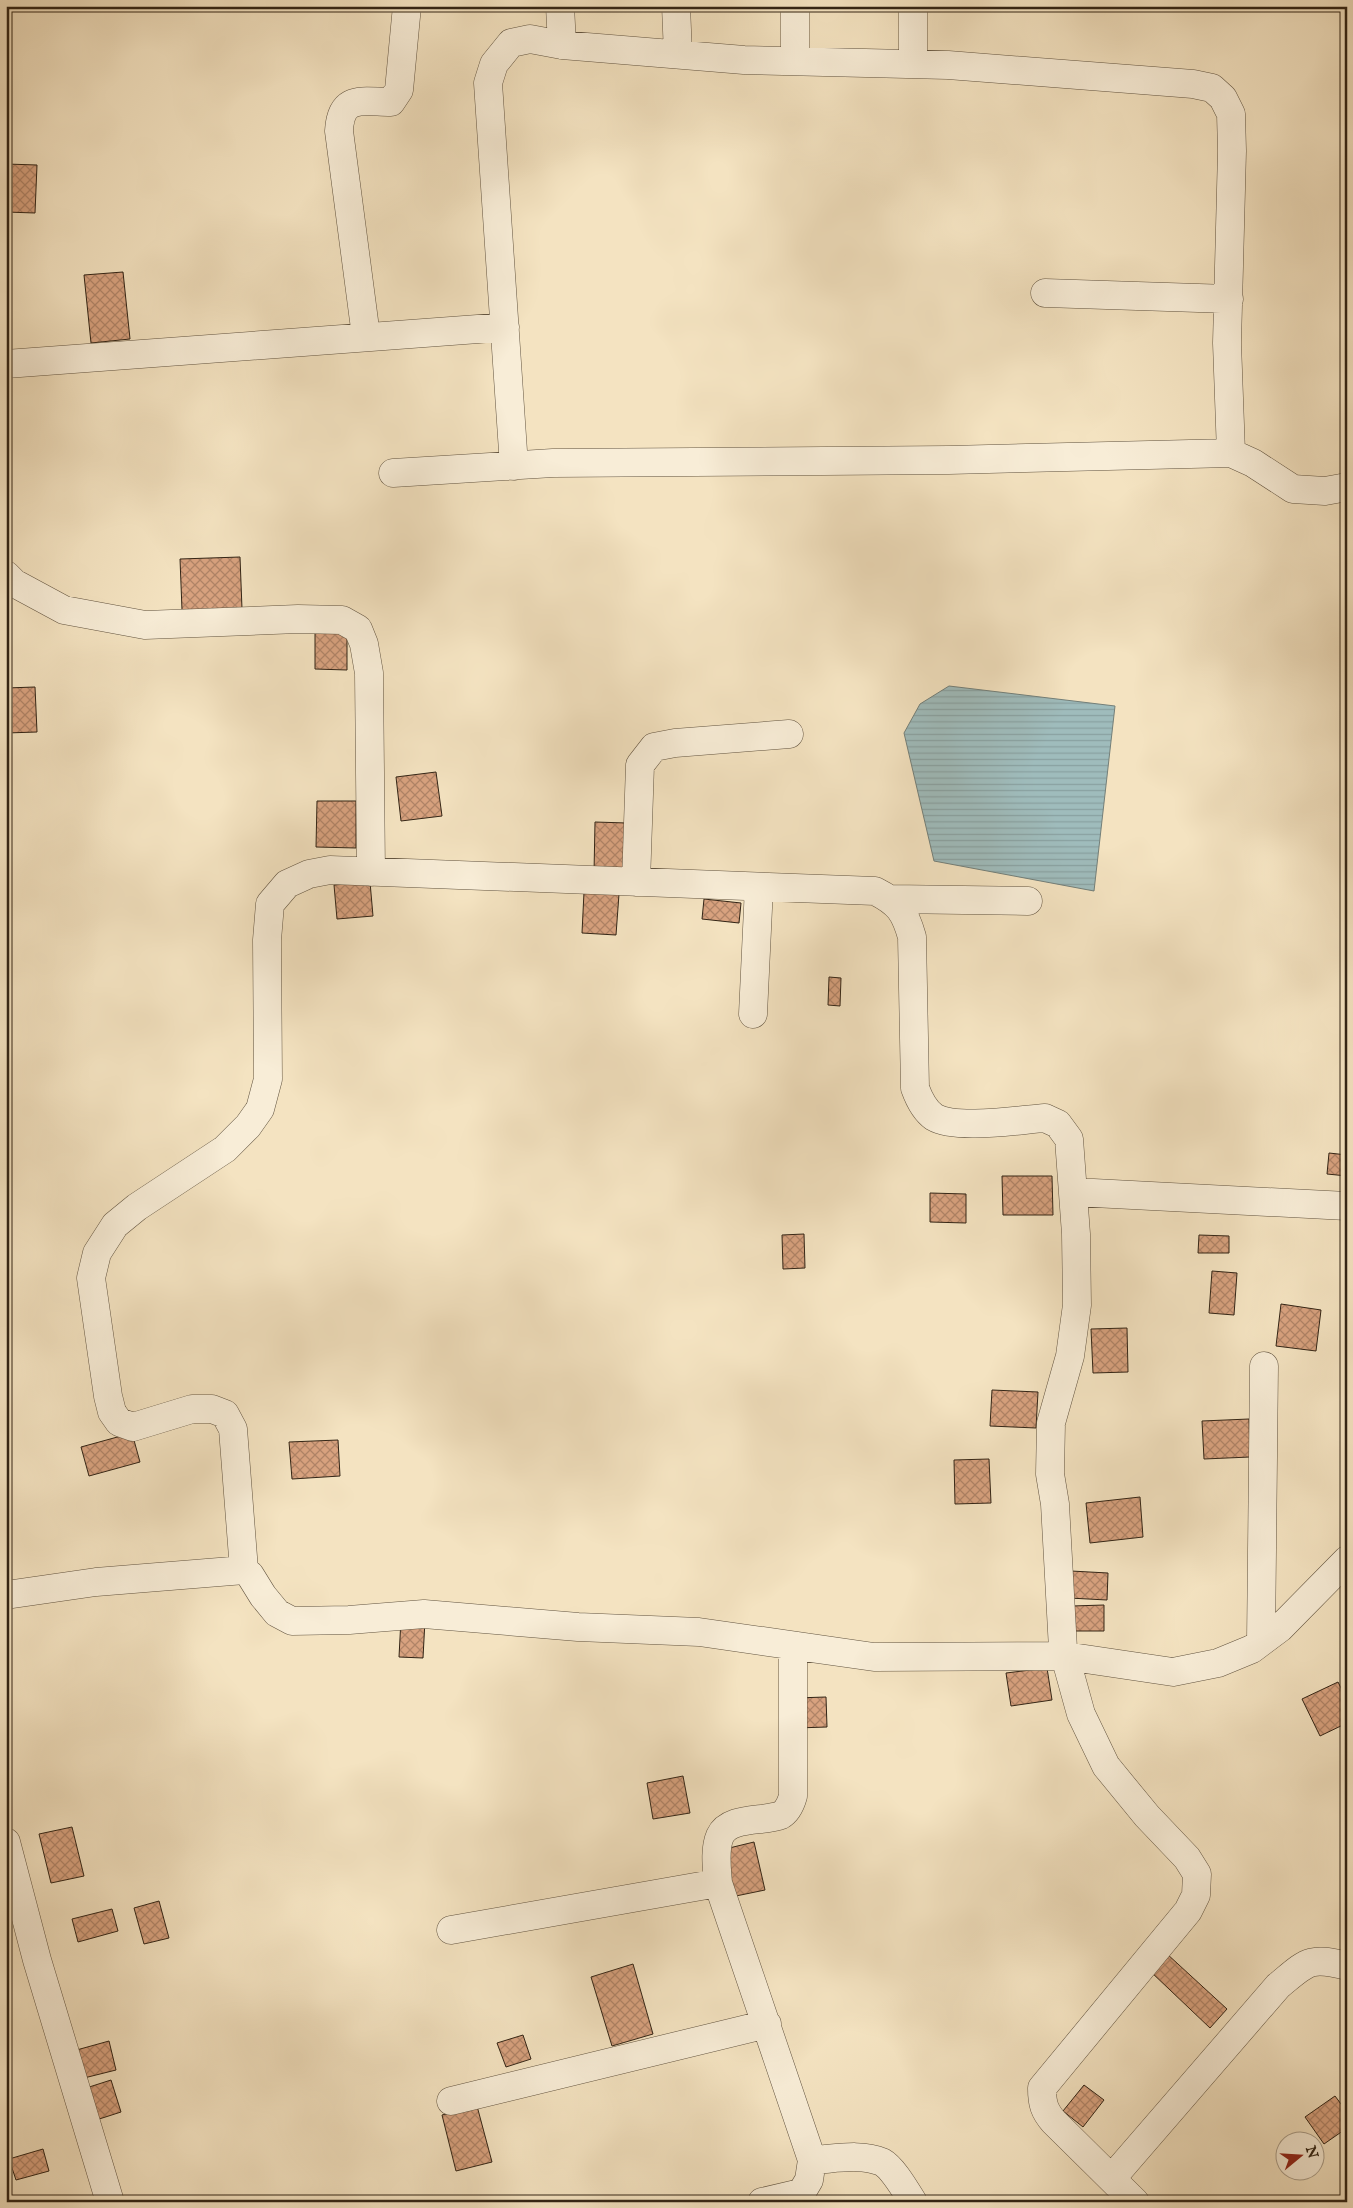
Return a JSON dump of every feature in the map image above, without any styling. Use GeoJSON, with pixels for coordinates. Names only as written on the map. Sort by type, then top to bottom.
{"type":"FeatureCollection","features":[{"type":"Feature","properties":{"kind":"street"},"geometry":{"type":"LineString","coordinates":[[366,336],[339,131],[340,117],[344,108],[352,103],[390,102],[395,98],[399,90],[408,6]]}},
{"type":"Feature","properties":{"kind":"street"},"geometry":{"type":"LineString","coordinates":[[560,6],[562,45]]}},
{"type":"Feature","properties":{"kind":"street"},"geometry":{"type":"LineString","coordinates":[[676,6],[678,54]]}},
{"type":"Feature","properties":{"kind":"street"},"geometry":{"type":"LineString","coordinates":[[795,6],[796,61]]}},
{"type":"Feature","properties":{"kind":"street"},"geometry":{"type":"LineString","coordinates":[[913,6],[913,64]]}},
{"type":"Feature","properties":{"kind":"street"},"geometry":{"type":"LineString","coordinates":[[514,466],[488,82],[494,64],[511,43],[530,40],[562,45],[744,60],[913,64],[1193,84],[1212,88],[1223,98],[1230,114],[1227,343],[1231,453]]}},
{"type":"Feature","properties":{"kind":"street"},"geometry":{"type":"LineString","coordinates":[[1045,293],[1229,299]]}},
{"type":"Feature","properties":{"kind":"street"},"geometry":{"type":"LineString","coordinates":[[6,364],[505,327]]}},
{"type":"Feature","properties":{"kind":"street"},"geometry":{"type":"LineString","coordinates":[[393,472],[553,463],[949,460],[1231,453],[1253,463],[1293,489],[1325,491],[1347,487]]}},
{"type":"Feature","properties":{"kind":"street"},"geometry":{"type":"LineString","coordinates":[[6,576],[14,583],[64,610],[145,625],[298,619],[342,620],[358,629],[364,644],[368,673],[370,872]]}},
{"type":"Feature","properties":{"kind":"street"},"geometry":{"type":"LineString","coordinates":[[636,882],[640,765],[654,747],[675,743],[789,734]]}},
{"type":"Feature","properties":{"kind":"street"},"geometry":{"type":"LineString","coordinates":[[244,1570],[233,1429],[225,1414],[212,1409],[192,1409],[133,1428],[119,1422],[112,1412],[108,1396],[91,1278],[97,1253],[115,1225],[225,1149],[248,1126],[260,1109],[268,1080],[267,940],[270,904],[287,884],[309,874],[330,870],[875,891],[891,899],[906,916],[912,937],[915,1088],[921,1104],[934,1116],[956,1124],[1045,1118],[1058,1124],[1069,1139],[1074,1192],[1077,1305],[1070,1356],[1052,1423],[1050,1466],[1055,1504],[1063,1649],[1081,1714],[1106,1766],[1147,1816],[1187,1858],[1197,1874],[1196,1895],[1188,1911],[1042,2088],[1044,2110],[1136,2202]]}},
{"type":"Feature","properties":{"kind":"street"},"geometry":{"type":"LineString","coordinates":[[753,1014],[758,887]]}},
{"type":"Feature","properties":{"kind":"street"},"geometry":{"type":"LineString","coordinates":[[891,899],[1028,901]]}},
{"type":"Feature","properties":{"kind":"street"},"geometry":{"type":"LineString","coordinates":[[1074,1192],[1347,1206]]}},
{"type":"Feature","properties":{"kind":"street"},"geometry":{"type":"LineString","coordinates":[[1261,1642],[1264,1366]]}},
{"type":"Feature","properties":{"kind":"street"},"geometry":{"type":"LineString","coordinates":[[6,1595],[96,1582],[244,1570],[250,1574],[263,1596],[277,1613],[292,1621],[349,1620],[424,1614],[578,1627],[699,1632],[874,1657],[1065,1656],[1173,1672],[1218,1663],[1252,1649],[1280,1628],[1347,1560]]}},
{"type":"Feature","properties":{"kind":"street"},"geometry":{"type":"LineString","coordinates":[[762,2202],[798,2197],[809,2180],[812,2160],[718,1883],[717,1855],[720,1836],[728,1827],[782,1814],[790,1806],[793,1796],[793,1646]]}},
{"type":"Feature","properties":{"kind":"street"},"geometry":{"type":"LineString","coordinates":[[8,1853],[37,1960],[110,2202]]}},
{"type":"Feature","properties":{"kind":"street"},"geometry":{"type":"LineString","coordinates":[[450,1930],[718,1883]]}},
{"type":"Feature","properties":{"kind":"street"},"geometry":{"type":"LineString","coordinates":[[1112,2178],[1278,1986],[1304,1965],[1320,1960],[1347,1966]]}},
{"type":"Feature","properties":{"kind":"street"},"geometry":{"type":"LineString","coordinates":[[450,2101],[766,2024]]}},
{"type":"Feature","properties":{"kind":"street"},"geometry":{"type":"LineString","coordinates":[[812,2160],[863,2157],[883,2163],[899,2181],[913,2202]]}},
{"type":"Feature","properties":{"kind":"water"},"geometry":{"type":"Polygon","coordinates":[[[949,686],[1115,706],[1094,891],[934,861],[904,733],[920,704],[949,686]]]}},
{"type":"Feature","properties":{"kind":"building"},"geometry":{"type":"Polygon","coordinates":[[[6,164],[37,165],[35,213],[6,212],[6,164]]]}},
{"type":"Feature","properties":{"kind":"building"},"geometry":{"type":"Polygon","coordinates":[[[123,272],[130,339],[91,343],[84,275],[123,272]]]}},
{"type":"Feature","properties":{"kind":"building"},"geometry":{"type":"Polygon","coordinates":[[[240,557],[242,609],[182,610],[180,559],[240,557]]]}},
{"type":"Feature","properties":{"kind":"building"},"geometry":{"type":"Polygon","coordinates":[[[315,632],[347,632],[347,670],[315,669],[315,632]]]}},
{"type":"Feature","properties":{"kind":"building"},"geometry":{"type":"Polygon","coordinates":[[[35,687],[37,732],[6,733],[6,688],[35,687]]]}},
{"type":"Feature","properties":{"kind":"building"},"geometry":{"type":"Polygon","coordinates":[[[436,772],[442,816],[401,821],[396,777],[436,772]]]}},
{"type":"Feature","properties":{"kind":"building"},"geometry":{"type":"Polygon","coordinates":[[[317,801],[356,801],[356,848],[316,847],[317,801]]]}},
{"type":"Feature","properties":{"kind":"building"},"geometry":{"type":"Polygon","coordinates":[[[595,822],[627,823],[626,874],[594,873],[595,822]]]}},
{"type":"Feature","properties":{"kind":"building"},"geometry":{"type":"Polygon","coordinates":[[[370,882],[373,916],[337,919],[334,885],[370,882]]]}},
{"type":"Feature","properties":{"kind":"building"},"geometry":{"type":"Polygon","coordinates":[[[584,892],[619,894],[616,935],[582,933],[584,892]]]}},
{"type":"Feature","properties":{"kind":"building"},"geometry":{"type":"Polygon","coordinates":[[[704,899],[741,903],[739,923],[702,919],[704,899]]]}},
{"type":"Feature","properties":{"kind":"building"},"geometry":{"type":"Polygon","coordinates":[[[829,977],[841,978],[840,1006],[828,1005],[829,977]]]}},
{"type":"Feature","properties":{"kind":"building"},"geometry":{"type":"Polygon","coordinates":[[[1329,1153],[1347,1155],[1347,1176],[1327,1174],[1329,1153]]]}},
{"type":"Feature","properties":{"kind":"building"},"geometry":{"type":"Polygon","coordinates":[[[1002,1176],[1052,1176],[1053,1215],[1003,1215],[1002,1176]]]}},
{"type":"Feature","properties":{"kind":"building"},"geometry":{"type":"Polygon","coordinates":[[[930,1193],[966,1194],[966,1223],[930,1222],[930,1193]]]}},
{"type":"Feature","properties":{"kind":"building"},"geometry":{"type":"Polygon","coordinates":[[[804,1234],[805,1268],[783,1269],[782,1235],[804,1234]]]}},
{"type":"Feature","properties":{"kind":"building"},"geometry":{"type":"Polygon","coordinates":[[[1199,1235],[1229,1236],[1229,1253],[1198,1253],[1199,1235]]]}},
{"type":"Feature","properties":{"kind":"building"},"geometry":{"type":"Polygon","coordinates":[[[1212,1271],[1237,1273],[1234,1315],[1209,1313],[1212,1271]]]}},
{"type":"Feature","properties":{"kind":"building"},"geometry":{"type":"Polygon","coordinates":[[[1281,1304],[1321,1310],[1316,1351],[1276,1346],[1281,1304]]]}},
{"type":"Feature","properties":{"kind":"building"},"geometry":{"type":"Polygon","coordinates":[[[1127,1328],[1128,1372],[1093,1373],[1091,1329],[1127,1328]]]}},
{"type":"Feature","properties":{"kind":"building"},"geometry":{"type":"Polygon","coordinates":[[[992,1390],[1038,1392],[1036,1428],[990,1426],[992,1390]]]}},
{"type":"Feature","properties":{"kind":"building"},"geometry":{"type":"Polygon","coordinates":[[[1249,1419],[1250,1457],[1204,1459],[1202,1421],[1249,1419]]]}},
{"type":"Feature","properties":{"kind":"building"},"geometry":{"type":"Polygon","coordinates":[[[132,1433],[140,1462],[89,1476],[81,1447],[132,1433]]]}},
{"type":"Feature","properties":{"kind":"building"},"geometry":{"type":"Polygon","coordinates":[[[338,1440],[340,1476],[292,1479],[289,1442],[338,1440]]]}},
{"type":"Feature","properties":{"kind":"building"},"geometry":{"type":"Polygon","coordinates":[[[989,1459],[991,1503],[955,1504],[954,1460],[989,1459]]]}},
{"type":"Feature","properties":{"kind":"building"},"geometry":{"type":"Polygon","coordinates":[[[1140,1497],[1143,1537],[1090,1543],[1086,1503],[1140,1497]]]}},
{"type":"Feature","properties":{"kind":"building"},"geometry":{"type":"Polygon","coordinates":[[[1071,1571],[1108,1573],[1107,1600],[1069,1598],[1071,1571]]]}},
{"type":"Feature","properties":{"kind":"building"},"geometry":{"type":"Polygon","coordinates":[[[1104,1605],[1104,1631],[1072,1631],[1072,1606],[1104,1605]]]}},
{"type":"Feature","properties":{"kind":"building"},"geometry":{"type":"Polygon","coordinates":[[[401,1619],[425,1620],[423,1658],[399,1657],[401,1619]]]}},
{"type":"Feature","properties":{"kind":"building"},"geometry":{"type":"Polygon","coordinates":[[[1047,1668],[1052,1700],[1011,1706],[1006,1673],[1047,1668]]]}},
{"type":"Feature","properties":{"kind":"building"},"geometry":{"type":"Polygon","coordinates":[[[1338,1682],[1347,1700],[1347,1723],[1320,1736],[1302,1699],[1338,1682]]]}},
{"type":"Feature","properties":{"kind":"building"},"geometry":{"type":"Polygon","coordinates":[[[826,1697],[827,1727],[796,1728],[795,1698],[826,1697]]]}},
{"type":"Feature","properties":{"kind":"building"},"geometry":{"type":"Polygon","coordinates":[[[683,1776],[690,1813],[653,1819],[647,1783],[683,1776]]]}},
{"type":"Feature","properties":{"kind":"building"},"geometry":{"type":"Polygon","coordinates":[[[72,1827],[84,1876],[51,1883],[39,1834],[72,1827]]]}},
{"type":"Feature","properties":{"kind":"building"},"geometry":{"type":"Polygon","coordinates":[[[754,1842],[765,1890],[731,1897],[721,1850],[754,1842]]]}},
{"type":"Feature","properties":{"kind":"building"},"geometry":{"type":"Polygon","coordinates":[[[159,1901],[169,1938],[144,1944],[134,1908],[159,1901]]]}},
{"type":"Feature","properties":{"kind":"building"},"geometry":{"type":"Polygon","coordinates":[[[112,1909],[118,1931],[78,1942],[72,1919],[112,1909]]]}},
{"type":"Feature","properties":{"kind":"building"},"geometry":{"type":"Polygon","coordinates":[[[1166,1953],[1227,2009],[1210,2028],[1150,1971],[1166,1953]]]}},
{"type":"Feature","properties":{"kind":"building"},"geometry":{"type":"Polygon","coordinates":[[[633,1964],[653,2034],[612,2046],[591,1977],[633,1964]]]}},
{"type":"Feature","properties":{"kind":"building"},"geometry":{"type":"Polygon","coordinates":[[[523,2035],[531,2059],[506,2067],[497,2043],[523,2035]]]}},
{"type":"Feature","properties":{"kind":"building"},"geometry":{"type":"Polygon","coordinates":[[[109,2041],[116,2070],[80,2079],[73,2051],[109,2041]]]}},
{"type":"Feature","properties":{"kind":"building"},"geometry":{"type":"Polygon","coordinates":[[[111,2080],[121,2112],[93,2121],[83,2089],[111,2080]]]}},
{"type":"Feature","properties":{"kind":"building"},"geometry":{"type":"Polygon","coordinates":[[[1084,2085],[1104,2100],[1083,2127],[1063,2111],[1084,2085]]]}},
{"type":"Feature","properties":{"kind":"building"},"geometry":{"type":"Polygon","coordinates":[[[1335,2096],[1347,2112],[1347,2128],[1326,2143],[1326,2130],[1314,2130],[1305,2117],[1335,2096]]]}},
{"type":"Feature","properties":{"kind":"building"},"geometry":{"type":"Polygon","coordinates":[[[477,2106],[492,2162],[456,2171],[442,2115],[477,2106]]]}},
{"type":"Feature","properties":{"kind":"building"},"geometry":{"type":"Polygon","coordinates":[[[43,2149],[49,2171],[16,2180],[9,2159],[43,2149]]]}}]}
